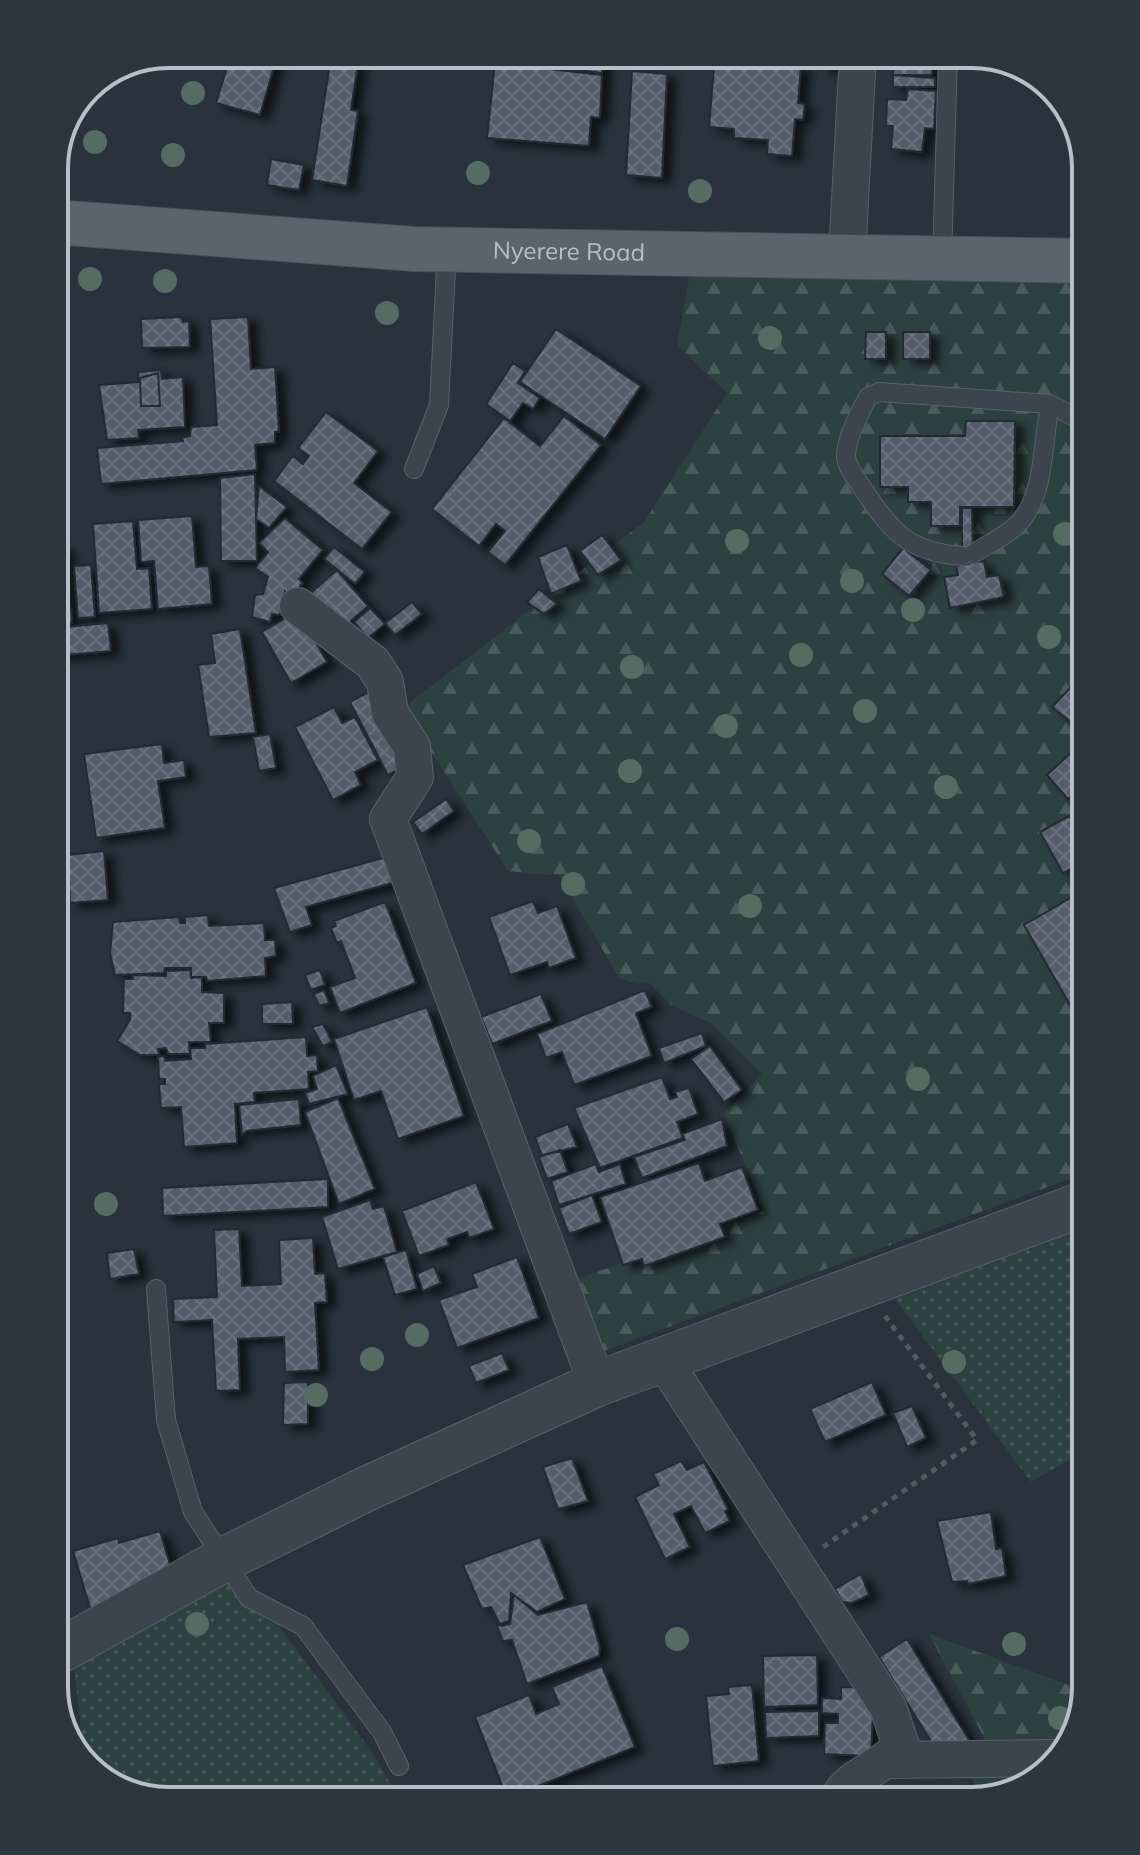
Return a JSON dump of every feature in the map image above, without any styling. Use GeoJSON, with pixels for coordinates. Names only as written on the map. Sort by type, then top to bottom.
{"type":"FeatureCollection","features":[{"type":"Feature","properties":{"kind":"main road","name":"Nyerere Road"},"geometry":{"type":"LineString","coordinates":[[68,223],[447,249],[1072,261]]}},
{"type":"Feature","properties":{"kind":"street"},"geometry":{"type":"LineString","coordinates":[[847,255],[857,68]]}},
{"type":"Feature","properties":{"kind":"street"},"geometry":{"type":"LineString","coordinates":[[298,606],[373,663],[385,682],[390,713],[412,747],[415,777],[388,819],[597,1384]]}},
{"type":"Feature","properties":{"kind":"street"},"geometry":{"type":"LineString","coordinates":[[68,1646],[223,1560],[364,1490],[597,1384],[1072,1208]]}},
{"type":"Feature","properties":{"kind":"street"},"geometry":{"type":"LineString","coordinates":[[664,1361],[888,1707],[901,1746],[889,1760],[844,1787]]}},
{"type":"Feature","properties":{"kind":"street"},"geometry":{"type":"LineString","coordinates":[[889,1760],[1042,1758]]}},
{"type":"Feature","properties":{"kind":"lane"},"geometry":{"type":"LineString","coordinates":[[942,259],[948,68]]}},
{"type":"Feature","properties":{"kind":"lane"},"geometry":{"type":"LineString","coordinates":[[414,469],[439,405],[447,249]]}},
{"type":"Feature","properties":{"kind":"lane"},"geometry":{"type":"LineString","coordinates":[[1050,404],[1039,478],[1030,507],[1015,527],[967,555],[929,553],[909,542],[883,519],[848,465],[846,454],[868,397],[879,392],[1050,404],[1072,416]]}},
{"type":"Feature","properties":{"kind":"lane"},"geometry":{"type":"LineString","coordinates":[[156,1289],[166,1420],[193,1512],[249,1598],[303,1626],[382,1732],[399,1766]]}},
{"type":"Feature","properties":{"kind":"path"},"geometry":{"type":"LineString","coordinates":[[796,1565],[977,1440],[863,1287]]}},
{"type":"Feature","properties":{"kind":"green space"},"geometry":{"type":"Polygon","coordinates":[[[692,261],[1072,268],[1072,1178],[601,1352],[572,1281],[764,1211],[724,1113],[762,1074],[711,1023],[672,1006],[649,983],[637,984],[619,978],[560,876],[508,871],[403,708],[644,522],[727,393],[677,345],[692,261]]]}},
{"type":"Feature","properties":{"kind":"green space"},"geometry":{"type":"Polygon","coordinates":[[[1072,1232],[1072,1366],[1059,1395],[1072,1411],[1072,1458],[1031,1482],[895,1299],[1072,1232]]]}},
{"type":"Feature","properties":{"kind":"green space"},"geometry":{"type":"Polygon","coordinates":[[[1072,1366],[1072,1411],[1059,1395],[1072,1366]]]}},
{"type":"Feature","properties":{"kind":"green space"},"geometry":{"type":"Polygon","coordinates":[[[230,1559],[374,1755],[393,1787],[162,1787],[136,1782],[102,1762],[82,1737],[73,1657],[230,1559]]]}},
{"type":"Feature","properties":{"kind":"green space"},"geometry":{"type":"Polygon","coordinates":[[[929,1634],[1072,1686],[1067,1719],[1047,1753],[1016,1777],[998,1784],[975,1787],[968,1762],[988,1745],[929,1634]]]}},
{"type":"Feature","properties":{"kind":"building"},"geometry":{"type":"Polygon","coordinates":[[[227,68],[274,68],[260,115],[216,103],[227,68]]]}},
{"type":"Feature","properties":{"kind":"building"},"geometry":{"type":"Polygon","coordinates":[[[329,68],[357,68],[351,110],[358,111],[347,186],[312,180],[329,68]]]}},
{"type":"Feature","properties":{"kind":"building"},"geometry":{"type":"Polygon","coordinates":[[[494,68],[540,68],[602,75],[600,118],[591,117],[589,146],[487,138],[494,68]]]}},
{"type":"Feature","properties":{"kind":"building"},"geometry":{"type":"Polygon","coordinates":[[[570,68],[603,68],[602,73],[570,68]]]}},
{"type":"Feature","properties":{"kind":"building"},"geometry":{"type":"Polygon","coordinates":[[[714,68],[801,68],[798,103],[805,104],[803,120],[795,119],[792,156],[767,154],[768,140],[734,138],[734,129],[709,127],[714,68]]]}},
{"type":"Feature","properties":{"kind":"building"},"geometry":{"type":"Polygon","coordinates":[[[893,68],[932,68],[932,75],[893,75],[893,68]]]}},
{"type":"Feature","properties":{"kind":"building"},"geometry":{"type":"Polygon","coordinates":[[[632,71],[667,74],[662,178],[626,175],[632,71]]]}},
{"type":"Feature","properties":{"kind":"building"},"geometry":{"type":"Polygon","coordinates":[[[893,75],[935,78],[935,87],[893,87],[893,75]]]}},
{"type":"Feature","properties":{"kind":"building"},"geometry":{"type":"Polygon","coordinates":[[[908,89],[936,91],[934,129],[925,128],[922,152],[891,149],[893,126],[886,126],[887,99],[906,100],[908,89]]]}},
{"type":"Feature","properties":{"kind":"building"},"geometry":{"type":"Polygon","coordinates":[[[271,159],[304,165],[299,190],[267,185],[271,159]]]}},
{"type":"Feature","properties":{"kind":"building"},"geometry":{"type":"Polygon","coordinates":[[[181,317],[183,322],[189,321],[190,347],[142,348],[141,319],[181,317]]]}},
{"type":"Feature","properties":{"kind":"building"},"geometry":{"type":"Polygon","coordinates":[[[248,317],[251,369],[275,367],[279,432],[275,432],[275,443],[255,445],[257,470],[101,484],[97,448],[183,441],[182,438],[190,436],[191,427],[217,425],[210,319],[248,317]]]}},
{"type":"Feature","properties":{"kind":"building"},"geometry":{"type":"Polygon","coordinates":[[[556,329],[641,386],[605,439],[520,382],[556,329]]]}},
{"type":"Feature","properties":{"kind":"building"},"geometry":{"type":"Polygon","coordinates":[[[866,332],[886,332],[886,359],[865,359],[866,332]]]}},
{"type":"Feature","properties":{"kind":"building"},"geometry":{"type":"Polygon","coordinates":[[[903,332],[930,332],[930,359],[903,359],[903,332]]]}},
{"type":"Feature","properties":{"kind":"building"},"geometry":{"type":"Polygon","coordinates":[[[513,363],[525,371],[518,383],[540,398],[533,409],[523,403],[510,421],[486,404],[513,363]]]}},
{"type":"Feature","properties":{"kind":"building"},"geometry":{"type":"Polygon","coordinates":[[[161,370],[162,379],[183,377],[185,427],[138,430],[139,438],[107,440],[99,385],[138,382],[138,372],[161,370]],[[158,373],[140,378],[141,406],[160,406],[158,373]]]}},
{"type":"Feature","properties":{"kind":"building"},"geometry":{"type":"Polygon","coordinates":[[[158,373],[160,406],[141,406],[140,378],[158,373]]]}},
{"type":"Feature","properties":{"kind":"building"},"geometry":{"type":"Polygon","coordinates":[[[326,412],[378,451],[354,483],[392,512],[362,549],[274,481],[293,456],[303,464],[309,456],[298,448],[326,412]]]}},
{"type":"Feature","properties":{"kind":"building"},"geometry":{"type":"Polygon","coordinates":[[[564,416],[601,445],[505,565],[488,552],[505,531],[496,524],[479,546],[432,509],[504,418],[540,446],[564,416]]]}},
{"type":"Feature","properties":{"kind":"building"},"geometry":{"type":"Polygon","coordinates":[[[966,421],[1015,421],[1014,507],[960,507],[960,526],[931,526],[931,502],[908,502],[908,487],[880,487],[880,436],[965,436],[966,421]]]}},
{"type":"Feature","properties":{"kind":"building"},"geometry":{"type":"Polygon","coordinates":[[[255,474],[257,561],[221,561],[220,478],[255,474]]]}},
{"type":"Feature","properties":{"kind":"building"},"geometry":{"type":"Polygon","coordinates":[[[259,486],[287,507],[269,528],[256,519],[259,486]]]}},
{"type":"Feature","properties":{"kind":"building"},"geometry":{"type":"Polygon","coordinates":[[[962,508],[972,508],[973,560],[962,561],[962,508]]]}},
{"type":"Feature","properties":{"kind":"building"},"geometry":{"type":"Polygon","coordinates":[[[192,516],[196,567],[209,566],[212,604],[158,609],[154,561],[141,562],[138,520],[192,516]]]}},
{"type":"Feature","properties":{"kind":"building"},"geometry":{"type":"Polygon","coordinates":[[[285,518],[323,550],[299,579],[303,583],[291,597],[285,591],[280,615],[272,614],[270,622],[252,617],[255,595],[263,594],[268,577],[255,568],[268,552],[259,543],[285,518]]]}},
{"type":"Feature","properties":{"kind":"building"},"geometry":{"type":"Polygon","coordinates":[[[133,521],[137,569],[149,568],[152,609],[99,613],[93,524],[133,521]]]}},
{"type":"Feature","properties":{"kind":"building"},"geometry":{"type":"Polygon","coordinates":[[[602,535],[621,560],[598,575],[580,551],[602,535]]]}},
{"type":"Feature","properties":{"kind":"building"},"geometry":{"type":"Polygon","coordinates":[[[567,545],[581,581],[551,594],[538,557],[567,545]]]}},
{"type":"Feature","properties":{"kind":"building"},"geometry":{"type":"Polygon","coordinates":[[[334,547],[365,572],[355,584],[324,559],[334,547]]]}},
{"type":"Feature","properties":{"kind":"building"},"geometry":{"type":"Polygon","coordinates":[[[903,548],[931,570],[909,596],[882,574],[903,548]]]}},
{"type":"Feature","properties":{"kind":"building"},"geometry":{"type":"Polygon","coordinates":[[[984,561],[987,577],[999,575],[1004,597],[950,608],[944,577],[958,575],[956,566],[984,561]]]}},
{"type":"Feature","properties":{"kind":"building"},"geometry":{"type":"Polygon","coordinates":[[[91,565],[95,617],[78,618],[74,566],[91,565]]]}},
{"type":"Feature","properties":{"kind":"building"},"geometry":{"type":"Polygon","coordinates":[[[337,570],[368,606],[337,633],[305,598],[337,570]]]}},
{"type":"Feature","properties":{"kind":"building"},"geometry":{"type":"Polygon","coordinates":[[[539,589],[557,604],[544,614],[527,602],[539,589]]]}},
{"type":"Feature","properties":{"kind":"building"},"geometry":{"type":"Polygon","coordinates":[[[412,602],[422,614],[395,635],[385,623],[412,602]]]}},
{"type":"Feature","properties":{"kind":"building"},"geometry":{"type":"Polygon","coordinates":[[[68,608],[71,608],[72,623],[68,623],[68,608]]]}},
{"type":"Feature","properties":{"kind":"building"},"geometry":{"type":"Polygon","coordinates":[[[370,608],[385,624],[368,638],[354,622],[370,608]]]}},
{"type":"Feature","properties":{"kind":"building"},"geometry":{"type":"Polygon","coordinates":[[[298,611],[327,662],[291,683],[262,632],[298,611]]]}},
{"type":"Feature","properties":{"kind":"building"},"geometry":{"type":"Polygon","coordinates":[[[108,623],[111,651],[68,655],[68,627],[108,623]]]}},
{"type":"Feature","properties":{"kind":"building"},"geometry":{"type":"Polygon","coordinates":[[[240,629],[256,733],[209,737],[198,665],[215,663],[211,634],[240,629]]]}},
{"type":"Feature","properties":{"kind":"building"},"geometry":{"type":"Polygon","coordinates":[[[1072,686],[1072,723],[1052,707],[1072,686]]]}},
{"type":"Feature","properties":{"kind":"building"},"geometry":{"type":"Polygon","coordinates":[[[374,689],[412,762],[388,775],[350,702],[374,689]]]}},
{"type":"Feature","properties":{"kind":"building"},"geometry":{"type":"Polygon","coordinates":[[[334,707],[342,723],[355,717],[378,760],[355,772],[361,785],[333,800],[295,727],[334,707]]]}},
{"type":"Feature","properties":{"kind":"building"},"geometry":{"type":"Polygon","coordinates":[[[270,734],[276,768],[259,771],[253,737],[270,734]]]}},
{"type":"Feature","properties":{"kind":"building"},"geometry":{"type":"Polygon","coordinates":[[[162,744],[164,763],[184,760],[186,777],[158,781],[165,828],[96,838],[84,754],[162,744]]]}},
{"type":"Feature","properties":{"kind":"building"},"geometry":{"type":"Polygon","coordinates":[[[1072,752],[1072,795],[1068,799],[1047,775],[1072,752]]]}},
{"type":"Feature","properties":{"kind":"building"},"geometry":{"type":"Polygon","coordinates":[[[446,799],[454,811],[422,834],[413,822],[446,799]]]}},
{"type":"Feature","properties":{"kind":"building"},"geometry":{"type":"Polygon","coordinates":[[[1069,816],[1072,821],[1072,868],[1063,873],[1040,832],[1069,816]]]}},
{"type":"Feature","properties":{"kind":"building"},"geometry":{"type":"Polygon","coordinates":[[[104,851],[108,900],[70,903],[68,855],[104,851]]]}},
{"type":"Feature","properties":{"kind":"building"},"geometry":{"type":"Polygon","coordinates":[[[390,856],[399,881],[306,907],[312,925],[290,932],[274,888],[390,856]]]}},
{"type":"Feature","properties":{"kind":"building"},"geometry":{"type":"Polygon","coordinates":[[[1072,897],[1072,1008],[1024,925],[1072,897]]]}},
{"type":"Feature","properties":{"kind":"building"},"geometry":{"type":"Polygon","coordinates":[[[533,901],[538,913],[557,906],[576,958],[549,968],[547,962],[510,975],[489,917],[533,901]]]}},
{"type":"Feature","properties":{"kind":"building"},"geometry":{"type":"Polygon","coordinates":[[[385,902],[416,983],[340,1013],[330,987],[355,978],[341,941],[337,943],[331,928],[336,926],[334,921],[385,902]]]}},
{"type":"Feature","properties":{"kind":"building"},"geometry":{"type":"Polygon","coordinates":[[[208,915],[209,926],[264,923],[265,940],[275,940],[276,956],[265,958],[266,976],[207,981],[206,977],[191,977],[191,968],[165,968],[164,973],[115,975],[110,953],[113,922],[179,917],[180,923],[185,923],[185,917],[208,915]]]}},
{"type":"Feature","properties":{"kind":"building"},"geometry":{"type":"Polygon","coordinates":[[[190,970],[191,978],[202,977],[202,992],[224,993],[224,1023],[209,1023],[211,1042],[189,1042],[190,1054],[168,1054],[166,1048],[158,1049],[159,1055],[140,1055],[117,1041],[130,1020],[130,1013],[123,1013],[124,979],[133,979],[132,975],[166,976],[166,971],[190,970]]]}},
{"type":"Feature","properties":{"kind":"building"},"geometry":{"type":"Polygon","coordinates":[[[320,970],[325,985],[311,990],[305,975],[320,970]]]}},
{"type":"Feature","properties":{"kind":"building"},"geometry":{"type":"Polygon","coordinates":[[[324,990],[329,1003],[319,1006],[314,994],[324,990]]]}},
{"type":"Feature","properties":{"kind":"building"},"geometry":{"type":"Polygon","coordinates":[[[645,990],[652,1007],[636,1013],[652,1056],[574,1085],[562,1052],[546,1058],[537,1034],[645,990]]]}},
{"type":"Feature","properties":{"kind":"building"},"geometry":{"type":"Polygon","coordinates":[[[541,994],[552,1021],[492,1044],[481,1017],[541,994]]]}},
{"type":"Feature","properties":{"kind":"building"},"geometry":{"type":"Polygon","coordinates":[[[292,1002],[293,1024],[262,1024],[262,1004],[292,1002]]]}},
{"type":"Feature","properties":{"kind":"building"},"geometry":{"type":"Polygon","coordinates":[[[427,1007],[464,1116],[398,1139],[381,1091],[354,1100],[334,1039],[427,1007]]]}},
{"type":"Feature","properties":{"kind":"building"},"geometry":{"type":"Polygon","coordinates":[[[323,1024],[332,1042],[323,1046],[312,1027],[323,1024]]]}},
{"type":"Feature","properties":{"kind":"building"},"geometry":{"type":"Polygon","coordinates":[[[702,1033],[706,1046],[664,1063],[659,1048],[702,1033]]]}},
{"type":"Feature","properties":{"kind":"building"},"geometry":{"type":"Polygon","coordinates":[[[306,1037],[307,1056],[317,1055],[318,1071],[308,1072],[309,1089],[254,1093],[255,1102],[235,1104],[237,1143],[184,1147],[181,1107],[161,1108],[159,1084],[165,1084],[165,1079],[159,1079],[158,1057],[164,1056],[165,1061],[191,1059],[190,1048],[205,1048],[205,1044],[306,1037]]]}},
{"type":"Feature","properties":{"kind":"building"},"geometry":{"type":"Polygon","coordinates":[[[710,1046],[742,1090],[724,1102],[691,1059],[710,1046]]]}},
{"type":"Feature","properties":{"kind":"building"},"geometry":{"type":"Polygon","coordinates":[[[336,1065],[348,1094],[309,1104],[305,1093],[317,1089],[313,1076],[336,1065]]]}},
{"type":"Feature","properties":{"kind":"building"},"geometry":{"type":"Polygon","coordinates":[[[662,1077],[670,1099],[677,1097],[675,1092],[689,1088],[698,1114],[677,1122],[683,1138],[600,1168],[574,1108],[662,1077]]]}},
{"type":"Feature","properties":{"kind":"building"},"geometry":{"type":"Polygon","coordinates":[[[338,1098],[375,1189],[339,1204],[305,1112],[338,1098]]]}},
{"type":"Feature","properties":{"kind":"building"},"geometry":{"type":"Polygon","coordinates":[[[299,1099],[301,1125],[246,1131],[242,1135],[239,1105],[299,1099]]]}},
{"type":"Feature","properties":{"kind":"building"},"geometry":{"type":"Polygon","coordinates":[[[722,1119],[727,1146],[642,1178],[634,1157],[685,1140],[682,1134],[722,1119]]]}},
{"type":"Feature","properties":{"kind":"building"},"geometry":{"type":"Polygon","coordinates":[[[568,1124],[577,1147],[542,1155],[535,1137],[568,1124]]]}},
{"type":"Feature","properties":{"kind":"building"},"geometry":{"type":"Polygon","coordinates":[[[560,1150],[568,1172],[547,1179],[539,1157],[560,1150]]]}},
{"type":"Feature","properties":{"kind":"building"},"geometry":{"type":"Polygon","coordinates":[[[699,1163],[705,1181],[742,1167],[758,1210],[720,1224],[725,1237],[644,1266],[642,1259],[623,1265],[600,1197],[699,1163]]]}},
{"type":"Feature","properties":{"kind":"building"},"geometry":{"type":"Polygon","coordinates":[[[596,1164],[599,1172],[620,1164],[626,1184],[559,1205],[551,1181],[596,1164]]]}},
{"type":"Feature","properties":{"kind":"building"},"geometry":{"type":"Polygon","coordinates":[[[328,1179],[328,1207],[163,1216],[162,1188],[328,1179]]]}},
{"type":"Feature","properties":{"kind":"building"},"geometry":{"type":"Polygon","coordinates":[[[476,1182],[494,1229],[469,1238],[467,1232],[447,1239],[449,1245],[419,1256],[402,1211],[476,1182]]]}},
{"type":"Feature","properties":{"kind":"building"},"geometry":{"type":"Polygon","coordinates":[[[592,1195],[602,1222],[569,1234],[559,1208],[592,1195]]]}},
{"type":"Feature","properties":{"kind":"building"},"geometry":{"type":"Polygon","coordinates":[[[370,1200],[373,1209],[384,1206],[397,1252],[338,1269],[322,1217],[370,1200]]]}},
{"type":"Feature","properties":{"kind":"building"},"geometry":{"type":"Polygon","coordinates":[[[239,1229],[242,1286],[281,1284],[279,1240],[313,1238],[315,1274],[325,1273],[327,1302],[315,1303],[319,1370],[285,1372],[284,1337],[238,1339],[240,1390],[216,1391],[212,1320],[174,1322],[173,1299],[217,1297],[214,1230],[239,1229]]]}},
{"type":"Feature","properties":{"kind":"building"},"geometry":{"type":"Polygon","coordinates":[[[134,1249],[139,1274],[110,1279],[107,1253],[134,1249]]]}},
{"type":"Feature","properties":{"kind":"building"},"geometry":{"type":"Polygon","coordinates":[[[406,1250],[417,1289],[395,1295],[383,1257],[406,1250]]]}},
{"type":"Feature","properties":{"kind":"building"},"geometry":{"type":"Polygon","coordinates":[[[517,1257],[539,1318],[457,1348],[439,1300],[477,1287],[472,1274],[517,1257]]]}},
{"type":"Feature","properties":{"kind":"building"},"geometry":{"type":"Polygon","coordinates":[[[434,1266],[441,1283],[423,1291],[417,1274],[434,1266]]]}},
{"type":"Feature","properties":{"kind":"building"},"geometry":{"type":"Polygon","coordinates":[[[502,1353],[509,1370],[476,1383],[469,1366],[502,1353]]]}},
{"type":"Feature","properties":{"kind":"building"},"geometry":{"type":"Polygon","coordinates":[[[308,1382],[308,1424],[283,1425],[284,1383],[308,1382]]]}},
{"type":"Feature","properties":{"kind":"building"},"geometry":{"type":"Polygon","coordinates":[[[872,1382],[886,1415],[825,1442],[810,1409],[872,1382]]]}},
{"type":"Feature","properties":{"kind":"building"},"geometry":{"type":"Polygon","coordinates":[[[912,1406],[926,1438],[907,1447],[893,1413],[912,1406]]]}},
{"type":"Feature","properties":{"kind":"building"},"geometry":{"type":"Polygon","coordinates":[[[572,1458],[588,1501],[558,1509],[543,1467],[572,1458]]]}},
{"type":"Feature","properties":{"kind":"building"},"geometry":{"type":"Polygon","coordinates":[[[681,1461],[687,1470],[704,1462],[728,1509],[725,1511],[730,1521],[705,1533],[691,1506],[674,1514],[690,1547],[665,1559],[635,1497],[659,1485],[653,1474],[681,1461]]]}},
{"type":"Feature","properties":{"kind":"building"},"geometry":{"type":"Polygon","coordinates":[[[991,1512],[996,1549],[1002,1548],[1006,1576],[968,1584],[967,1581],[952,1582],[937,1521],[991,1512]]]}},
{"type":"Feature","properties":{"kind":"building"},"geometry":{"type":"Polygon","coordinates":[[[160,1531],[174,1578],[91,1611],[73,1551],[118,1538],[119,1543],[160,1531]]]}},
{"type":"Feature","properties":{"kind":"building"},"geometry":{"type":"Polygon","coordinates":[[[540,1537],[565,1599],[537,1612],[511,1593],[509,1621],[500,1624],[491,1607],[482,1609],[463,1565],[540,1537]]]}},
{"type":"Feature","properties":{"kind":"building"},"geometry":{"type":"Polygon","coordinates":[[[861,1574],[869,1595],[852,1603],[842,1602],[835,1589],[861,1574]]]}},
{"type":"Feature","properties":{"kind":"building"},"geometry":{"type":"Polygon","coordinates":[[[514,1595],[538,1615],[587,1602],[600,1648],[599,1656],[527,1684],[512,1640],[503,1641],[496,1623],[501,1626],[510,1624],[514,1595]]]}},
{"type":"Feature","properties":{"kind":"building"},"geometry":{"type":"Polygon","coordinates":[[[907,1639],[969,1740],[955,1748],[937,1751],[879,1657],[907,1639]]]}},
{"type":"Feature","properties":{"kind":"building"},"geometry":{"type":"Polygon","coordinates":[[[817,1655],[818,1705],[764,1707],[763,1656],[817,1655]]]}},
{"type":"Feature","properties":{"kind":"building"},"geometry":{"type":"Polygon","coordinates":[[[602,1666],[635,1747],[536,1787],[503,1787],[475,1717],[529,1695],[536,1714],[559,1704],[552,1687],[602,1666]]]}},
{"type":"Feature","properties":{"kind":"building"},"geometry":{"type":"Polygon","coordinates":[[[752,1685],[759,1761],[713,1766],[706,1696],[729,1694],[728,1687],[752,1685]]]}},
{"type":"Feature","properties":{"kind":"building"},"geometry":{"type":"Polygon","coordinates":[[[841,1687],[874,1688],[871,1756],[824,1754],[825,1723],[838,1723],[838,1714],[822,1713],[822,1698],[841,1699],[841,1687]]]}},
{"type":"Feature","properties":{"kind":"building"},"geometry":{"type":"Polygon","coordinates":[[[819,1711],[819,1736],[766,1738],[765,1712],[819,1711]]]}}]}
